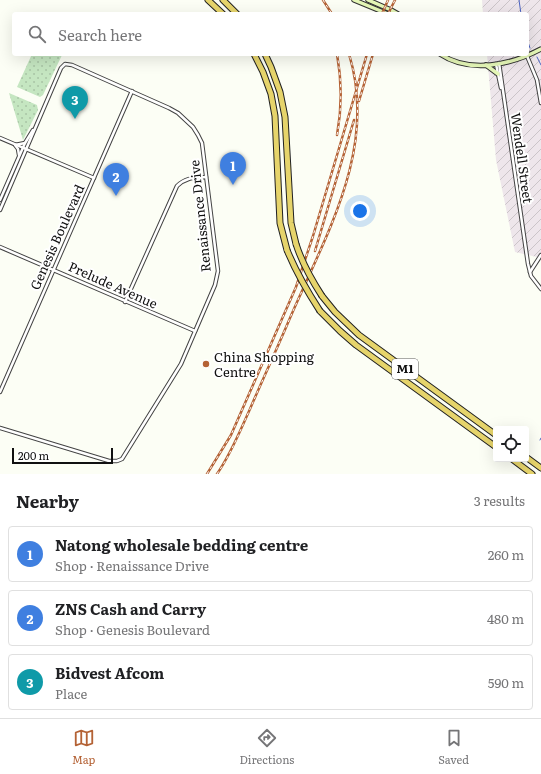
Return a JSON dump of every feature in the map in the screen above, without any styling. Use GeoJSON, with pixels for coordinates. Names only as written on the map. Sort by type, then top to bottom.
{"type":"FeatureCollection","features":[{"type":"Feature","properties":{"kind":"highway"},"geometry":{"type":"LineString","coordinates":[[208,0],[221,12]]}},
{"type":"Feature","properties":{"kind":"highway"},"geometry":{"type":"LineString","coordinates":[[223,0],[235,12]]}},
{"type":"Feature","properties":{"kind":"highway","name":"M1"},"geometry":{"type":"LineString","coordinates":[[255,56],[271,94],[275,116],[280,223],[286,250],[307,292],[320,310],[340,331],[493,445]]}},
{"type":"Feature","properties":{"kind":"highway","name":"M1"},"geometry":{"type":"LineString","coordinates":[[266,56],[280,92],[285,117],[291,223],[301,259],[310,278],[335,312],[359,335],[493,433]]}},
{"type":"Feature","properties":{"kind":"highway"},"geometry":{"type":"LineString","coordinates":[[529,459],[541,468]]}},
{"type":"Feature","properties":{"kind":"highway"},"geometry":{"type":"LineString","coordinates":[[516,462],[532,474]]}},
{"type":"Feature","properties":{"kind":"street"},"geometry":{"type":"LineString","coordinates":[[354,0],[383,12]]}},
{"type":"Feature","properties":{"kind":"street"},"geometry":{"type":"LineString","coordinates":[[368,0],[394,12]]}},
{"type":"Feature","properties":{"kind":"street"},"geometry":{"type":"LineString","coordinates":[[443,56],[449,60],[461,64],[476,66],[497,64],[529,56],[539,50]]}},
{"type":"Feature","properties":{"kind":"street"},"geometry":{"type":"LineString","coordinates":[[529,56],[537,80],[541,103]]}},
{"type":"Feature","properties":{"kind":"street","name":"Renaissance Drive"},"geometry":{"type":"LineString","coordinates":[[0,428],[109,461],[117,461],[125,455],[176,374],[218,277],[202,143],[193,127],[178,113],[80,68],[67,64],[61,68],[34,128]]}},
{"type":"Feature","properties":{"kind":"street","name":"Wendell Street"},"geometry":{"type":"LineString","coordinates":[[497,64],[502,94]]}},
{"type":"Feature","properties":{"kind":"street","name":"Wendell Street"},"geometry":{"type":"LineString","coordinates":[[497,64],[529,272]]}},
{"type":"Feature","properties":{"kind":"street"},"geometry":{"type":"LineString","coordinates":[[486,65],[498,74]]}},
{"type":"Feature","properties":{"kind":"street","name":"Genesis Boulevard"},"geometry":{"type":"LineString","coordinates":[[0,392],[132,91]]}},
{"type":"Feature","properties":{"kind":"street"},"geometry":{"type":"LineString","coordinates":[[0,200],[19,157],[25,149],[25,143],[34,128]]}},
{"type":"Feature","properties":{"kind":"street"},"geometry":{"type":"LineString","coordinates":[[0,210],[34,128]]}},
{"type":"Feature","properties":{"kind":"street"},"geometry":{"type":"LineString","coordinates":[[0,138],[94,178]]}},
{"type":"Feature","properties":{"kind":"street"},"geometry":{"type":"LineString","coordinates":[[15,145],[25,143]]}},
{"type":"Feature","properties":{"kind":"street"},"geometry":{"type":"LineString","coordinates":[[15,145],[18,149],[19,157]]}},
{"type":"Feature","properties":{"kind":"street"},"geometry":{"type":"LineString","coordinates":[[125,302],[177,186],[188,178],[206,177]]}},
{"type":"Feature","properties":{"kind":"street","name":"Prelude Avenue"},"geometry":{"type":"LineString","coordinates":[[0,247],[195,332]]}},
{"type":"Feature","properties":{"kind":"street"},"geometry":{"type":"LineString","coordinates":[[541,255],[529,272],[541,289]]}},
{"type":"Feature","properties":{"kind":"shaded area"},"geometry":{"type":"Polygon","coordinates":[[[482,0],[541,0],[541,258],[515,252],[496,160],[487,56],[529,56],[529,12],[483,12],[482,0]]]}},
{"type":"Feature","properties":{"kind":"green space"},"geometry":{"type":"Polygon","coordinates":[[[31,56],[62,56],[43,95],[40,97],[17,87],[31,56]]]}},
{"type":"Feature","properties":{"kind":"green space"},"geometry":{"type":"Polygon","coordinates":[[[9,93],[37,105],[38,110],[23,140],[9,93]]]}},
{"type":"Feature","properties":{"kind":"waterway"},"geometry":{"type":"LineString","coordinates":[[519,0],[521,12]]}},
{"type":"Feature","properties":{"kind":"waterway"},"geometry":{"type":"LineString","coordinates":[[537,57],[541,65]]}},
{"type":"Feature","properties":{"kind":"railway"},"geometry":{"type":"LineString","coordinates":[[323,0],[331,12]]}},
{"type":"Feature","properties":{"kind":"railway"},"geometry":{"type":"LineString","coordinates":[[383,12],[388,0]]}},
{"type":"Feature","properties":{"kind":"railway"},"geometry":{"type":"LineString","coordinates":[[389,12],[395,0]]}},
{"type":"Feature","properties":{"kind":"railway"},"geometry":{"type":"LineString","coordinates":[[337,56],[341,94],[337,135]]}},
{"type":"Feature","properties":{"kind":"railway"},"geometry":{"type":"LineString","coordinates":[[217,474],[239,434],[316,260],[343,194],[352,160],[357,125],[356,90],[349,56]]}},
{"type":"Feature","properties":{"kind":"railway"},"geometry":{"type":"LineString","coordinates":[[207,474],[231,435],[296,287],[313,236],[366,56]]}},
{"type":"Feature","properties":{"kind":"railway"},"geometry":{"type":"LineString","coordinates":[[359,101],[372,56]]}},
{"type":"Feature","properties":{"kind":"railway"},"geometry":{"type":"LineString","coordinates":[[315,251],[354,120]]}},
{"type":"Feature","properties":{"kind":"place","name":"Bidvest Afcom"},"geometry":{"type":"Point","coordinates":[75,119]}},
{"type":"Feature","properties":{"kind":"place","name":"Natong wholesale bedding centre"},"geometry":{"type":"Point","coordinates":[233,185]}},
{"type":"Feature","properties":{"kind":"place","name":"ZNS Cash and Carry"},"geometry":{"type":"Point","coordinates":[116,196]}},
{"type":"Feature","properties":{"kind":"place","name":"China Shopping Centre"},"geometry":{"type":"Point","coordinates":[206,364]}}]}
